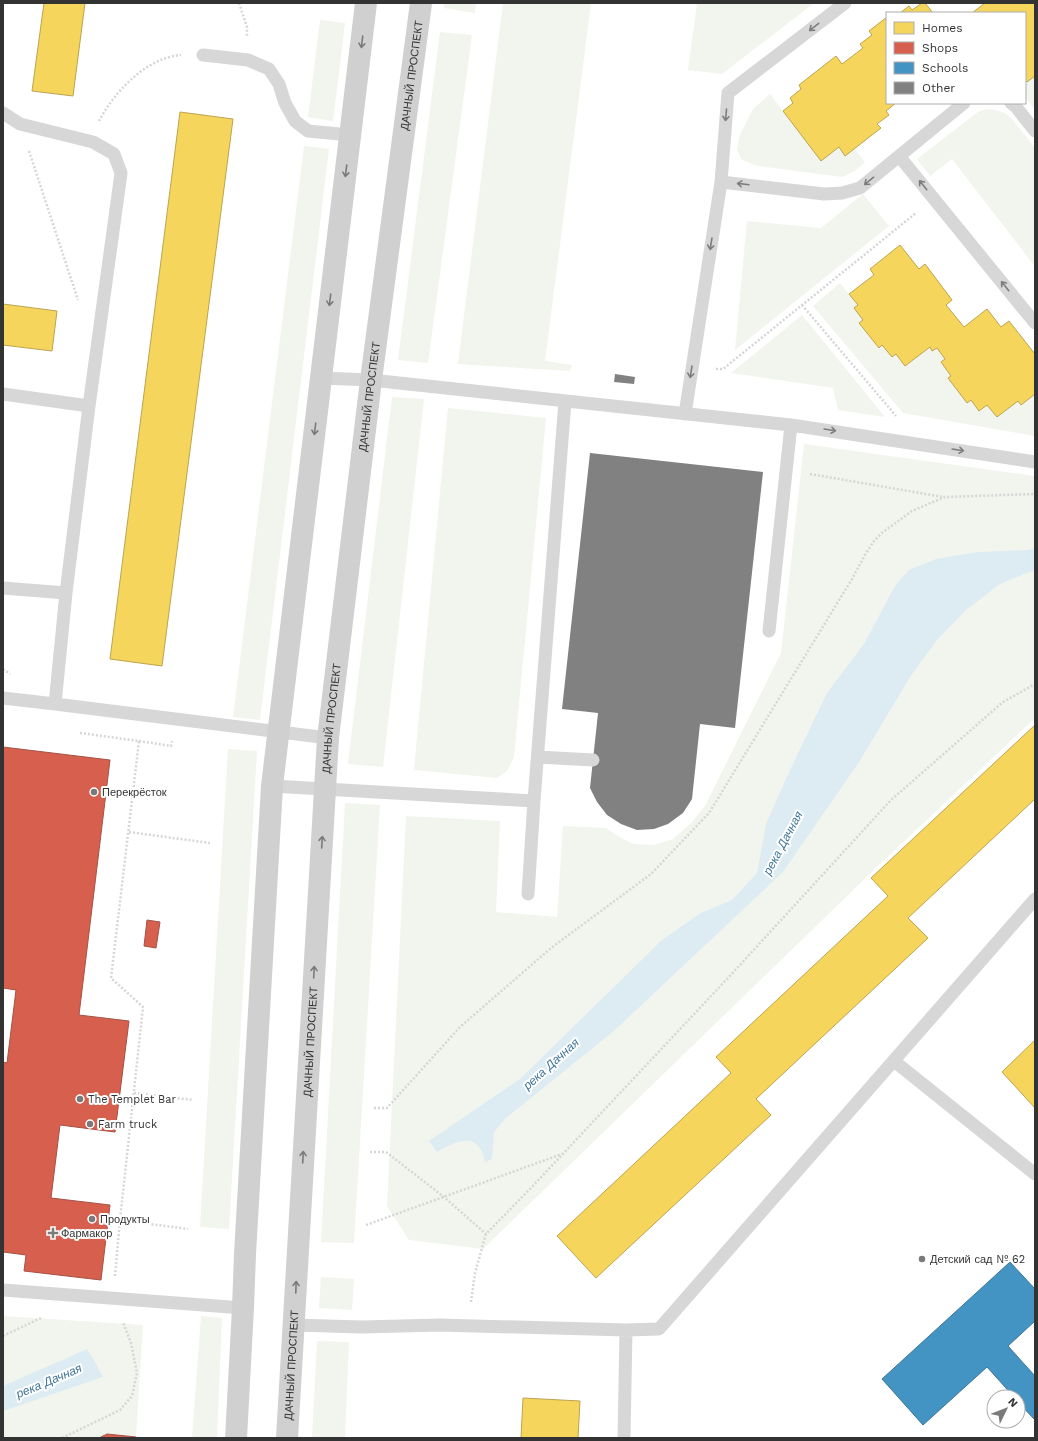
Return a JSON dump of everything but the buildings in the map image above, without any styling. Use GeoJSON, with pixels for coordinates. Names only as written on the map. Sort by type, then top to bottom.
{"type":"FeatureCollection","features":[{"type":"Feature","properties":{"kind":"main road"},"geometry":{"type":"LineString","coordinates":[[236,1438],[245,1246],[272,786],[366,3]]}},
{"type":"Feature","properties":{"kind":"main road","name":"ДАЧНЫЙ ПРОСПЕКТ"},"geometry":{"type":"LineString","coordinates":[[287,1438],[328,738],[371,380],[420,3]]}},
{"type":"Feature","properties":{"kind":"lane"},"geometry":{"type":"LineString","coordinates":[[685,414],[720,182],[728,93],[844,3]]}},
{"type":"Feature","properties":{"kind":"lane"},"geometry":{"type":"LineString","coordinates":[[203,55],[248,60],[268,69],[279,84],[284,103],[295,122],[308,131],[350,135]]}},
{"type":"Feature","properties":{"kind":"lane"},"geometry":{"type":"LineString","coordinates":[[720,182],[824,194],[842,193],[860,188],[963,104]]}},
{"type":"Feature","properties":{"kind":"lane"},"geometry":{"type":"LineString","coordinates":[[1012,104],[1035,131]]}},
{"type":"Feature","properties":{"kind":"lane"},"geometry":{"type":"LineString","coordinates":[[3,113],[20,124],[93,142],[114,154],[121,173],[89,406],[66,593],[55,704]]}},
{"type":"Feature","properties":{"kind":"lane"},"geometry":{"type":"LineString","coordinates":[[899,156],[1033,317]]}},
{"type":"Feature","properties":{"kind":"lane"},"geometry":{"type":"LineString","coordinates":[[321,378],[371,380],[791,425],[1035,462]]}},
{"type":"Feature","properties":{"kind":"lane"},"geometry":{"type":"LineString","coordinates":[[3,394],[89,406]]}},
{"type":"Feature","properties":{"kind":"lane"},"geometry":{"type":"LineString","coordinates":[[528,894],[565,401]]}},
{"type":"Feature","properties":{"kind":"lane"},"geometry":{"type":"LineString","coordinates":[[769,631],[791,425]]}},
{"type":"Feature","properties":{"kind":"lane"},"geometry":{"type":"LineString","coordinates":[[3,588],[66,593]]}},
{"type":"Feature","properties":{"kind":"lane"},"geometry":{"type":"LineString","coordinates":[[3,698],[328,738]]}},
{"type":"Feature","properties":{"kind":"lane"},"geometry":{"type":"LineString","coordinates":[[538,757],[593,760]]}},
{"type":"Feature","properties":{"kind":"lane"},"geometry":{"type":"LineString","coordinates":[[272,786],[534,801]]}},
{"type":"Feature","properties":{"kind":"lane"},"geometry":{"type":"LineString","coordinates":[[294,1325],[362,1327],[439,1325],[626,1330],[659,1329],[1035,899]]}},
{"type":"Feature","properties":{"kind":"lane"},"geometry":{"type":"LineString","coordinates":[[894,1061],[1035,1174]]}},
{"type":"Feature","properties":{"kind":"lane"},"geometry":{"type":"LineString","coordinates":[[3,1290],[243,1308]]}},
{"type":"Feature","properties":{"kind":"lane"},"geometry":{"type":"LineString","coordinates":[[624,1438],[626,1330]]}},
{"type":"Feature","properties":{"kind":"path"},"geometry":{"type":"LineString","coordinates":[[239,3],[247,27],[248,60]]}},
{"type":"Feature","properties":{"kind":"path"},"geometry":{"type":"LineString","coordinates":[[93,142],[100,120],[108,104],[130,80],[147,67],[170,57],[179,55],[203,55]]}},
{"type":"Feature","properties":{"kind":"path"},"geometry":{"type":"LineString","coordinates":[[20,124],[79,301]]}},
{"type":"Feature","properties":{"kind":"path"},"geometry":{"type":"LineString","coordinates":[[802,305],[899,419]]}},
{"type":"Feature","properties":{"kind":"path"},"geometry":{"type":"LineString","coordinates":[[786,470],[945,498],[1035,494]]}},
{"type":"Feature","properties":{"kind":"path"},"geometry":{"type":"LineString","coordinates":[[374,1108],[387,1108],[460,1027],[551,948],[651,874],[704,818],[713,806],[874,541],[883,532],[912,511],[945,498]]}},
{"type":"Feature","properties":{"kind":"path"},"geometry":{"type":"LineString","coordinates":[[470,1327],[471,1294],[474,1273],[486,1234],[728,978],[890,800],[1003,702],[1035,684]]}},
{"type":"Feature","properties":{"kind":"path"},"geometry":{"type":"LineString","coordinates":[[77,733],[171,746],[172,739]]}},
{"type":"Feature","properties":{"kind":"path"},"geometry":{"type":"LineString","coordinates":[[62,1438],[120,1410],[132,1396],[137,1373],[131,1342],[112,1297],[143,1007],[111,978],[139,741]]}},
{"type":"Feature","properties":{"kind":"path"},"geometry":{"type":"LineString","coordinates":[[129,832],[210,843]]}},
{"type":"Feature","properties":{"kind":"path"},"geometry":{"type":"LineString","coordinates":[[134,1093],[193,1100]]}},
{"type":"Feature","properties":{"kind":"path"},"geometry":{"type":"LineString","coordinates":[[370,1152],[386,1152],[444,1197],[486,1234]]}},
{"type":"Feature","properties":{"kind":"path"},"geometry":{"type":"LineString","coordinates":[[366,1226],[563,1154]]}},
{"type":"Feature","properties":{"kind":"path"},"geometry":{"type":"LineString","coordinates":[[120,1220],[188,1229]]}},
{"type":"Feature","properties":{"kind":"shaded area"},"geometry":{"type":"Polygon","coordinates":[[[444,3],[476,3],[475,13],[444,8],[444,3]]]}},
{"type":"Feature","properties":{"kind":"shaded area"},"geometry":{"type":"Polygon","coordinates":[[[503,3],[591,3],[545,361],[572,365],[570,371],[458,364],[503,3]]]}},
{"type":"Feature","properties":{"kind":"shaded area"},"geometry":{"type":"Polygon","coordinates":[[[697,3],[814,3],[722,74],[688,70],[697,3]]]}},
{"type":"Feature","properties":{"kind":"shaded area"},"geometry":{"type":"Polygon","coordinates":[[[320,20],[345,23],[333,121],[308,117],[320,20]]]}},
{"type":"Feature","properties":{"kind":"shaded area"},"geometry":{"type":"Polygon","coordinates":[[[440,32],[472,35],[428,363],[398,360],[440,32]]]}},
{"type":"Feature","properties":{"kind":"shaded area"},"geometry":{"type":"Polygon","coordinates":[[[1035,76],[1035,110],[1026,98],[1026,81],[1027,82],[1035,76]]]}},
{"type":"Feature","properties":{"kind":"shaded area"},"geometry":{"type":"Polygon","coordinates":[[[770,94],[821,161],[839,147],[845,155],[854,148],[865,162],[855,171],[842,177],[758,166],[742,160],[737,150],[740,134],[753,109],[770,94]]]}},
{"type":"Feature","properties":{"kind":"shaded area"},"geometry":{"type":"Polygon","coordinates":[[[987,109],[1005,113],[1012,119],[1035,148],[1035,262],[1033,264],[952,159],[930,176],[917,159],[978,112],[987,109]]]}},
{"type":"Feature","properties":{"kind":"shaded area"},"geometry":{"type":"Polygon","coordinates":[[[304,146],[329,149],[260,720],[233,717],[304,146]]]}},
{"type":"Feature","properties":{"kind":"shaded area"},"geometry":{"type":"Polygon","coordinates":[[[863,194],[889,226],[735,350],[747,221],[821,228],[863,194]]]}},
{"type":"Feature","properties":{"kind":"shaded area"},"geometry":{"type":"Polygon","coordinates":[[[840,283],[858,305],[854,308],[863,320],[859,324],[879,348],[882,345],[892,357],[896,354],[905,366],[930,347],[932,351],[937,348],[945,359],[941,363],[951,376],[948,378],[967,403],[971,400],[979,411],[987,405],[997,417],[1018,401],[1021,405],[1035,394],[1035,436],[903,413],[813,306],[840,283]]]}},
{"type":"Feature","properties":{"kind":"shaded area"},"geometry":{"type":"Polygon","coordinates":[[[802,315],[885,417],[838,410],[833,388],[731,373],[802,315]]]}},
{"type":"Feature","properties":{"kind":"shaded area"},"geometry":{"type":"Polygon","coordinates":[[[392,397],[424,399],[383,767],[348,764],[392,397]]]}},
{"type":"Feature","properties":{"kind":"shaded area"},"geometry":{"type":"Polygon","coordinates":[[[448,408],[546,418],[514,757],[507,771],[497,778],[414,770],[448,408]]]}},
{"type":"Feature","properties":{"kind":"shaded area"},"geometry":{"type":"Polygon","coordinates":[[[804,444],[1035,476],[1035,718],[881,863],[483,1249],[409,1240],[387,1206],[406,816],[500,821],[496,912],[557,917],[563,826],[606,828],[619,837],[634,844],[654,845],[673,839],[690,824],[705,806],[781,653],[804,444]]]}},
{"type":"Feature","properties":{"kind":"shaded area"},"geometry":{"type":"Polygon","coordinates":[[[228,749],[257,751],[229,1229],[200,1227],[228,749]]]}},
{"type":"Feature","properties":{"kind":"shaded area"},"geometry":{"type":"Polygon","coordinates":[[[345,803],[380,805],[354,1243],[321,1242],[345,803]]]}},
{"type":"Feature","properties":{"kind":"shaded area"},"geometry":{"type":"Polygon","coordinates":[[[321,1277],[354,1279],[352,1310],[319,1308],[321,1277]]]}},
{"type":"Feature","properties":{"kind":"shaded area"},"geometry":{"type":"Polygon","coordinates":[[[3,1316],[143,1325],[136,1437],[107,1434],[99,1438],[3,1438],[3,1316]]]}},
{"type":"Feature","properties":{"kind":"shaded area"},"geometry":{"type":"Polygon","coordinates":[[[201,1316],[222,1318],[217,1438],[192,1438],[201,1316]]]}},
{"type":"Feature","properties":{"kind":"shaded area"},"geometry":{"type":"Polygon","coordinates":[[[317,1341],[349,1342],[345,1438],[312,1438],[317,1341]]]}},
{"type":"Feature","properties":{"kind":"water","name":"река Дачная"},"geometry":{"type":"Polygon","coordinates":[[[1035,548],[1035,571],[1000,584],[966,610],[937,640],[910,677],[859,762],[783,872],[615,1030],[505,1119],[494,1132],[492,1159],[485,1162],[478,1145],[466,1141],[452,1144],[437,1152],[429,1141],[520,1079],[662,940],[701,913],[732,900],[757,873],[766,824],[827,693],[864,644],[895,586],[909,570],[936,559],[978,552],[1028,550],[1035,548]]]}},
{"type":"Feature","properties":{"kind":"water","name":"река Дачная"},"geometry":{"type":"Polygon","coordinates":[[[87,1349],[103,1377],[3,1411],[3,1386],[87,1349]]]}},
{"type":"Feature","properties":{"kind":"place","name":"Перекрёсток"},"geometry":{"type":"Point","coordinates":[94,792]}},
{"type":"Feature","properties":{"kind":"place","name":"The Templet Bar"},"geometry":{"type":"Point","coordinates":[80,1099]}},
{"type":"Feature","properties":{"kind":"place","name":"Farm truck"},"geometry":{"type":"Point","coordinates":[90,1124]}},
{"type":"Feature","properties":{"kind":"place","name":"Продукты"},"geometry":{"type":"Point","coordinates":[92,1219]}},
{"type":"Feature","properties":{"kind":"place","name":"Фармакор"},"geometry":{"type":"Point","coordinates":[53,1233]}},
{"type":"Feature","properties":{"kind":"place","name":"Детский сад № 62"},"geometry":{"type":"Point","coordinates":[922,1259]}}]}
